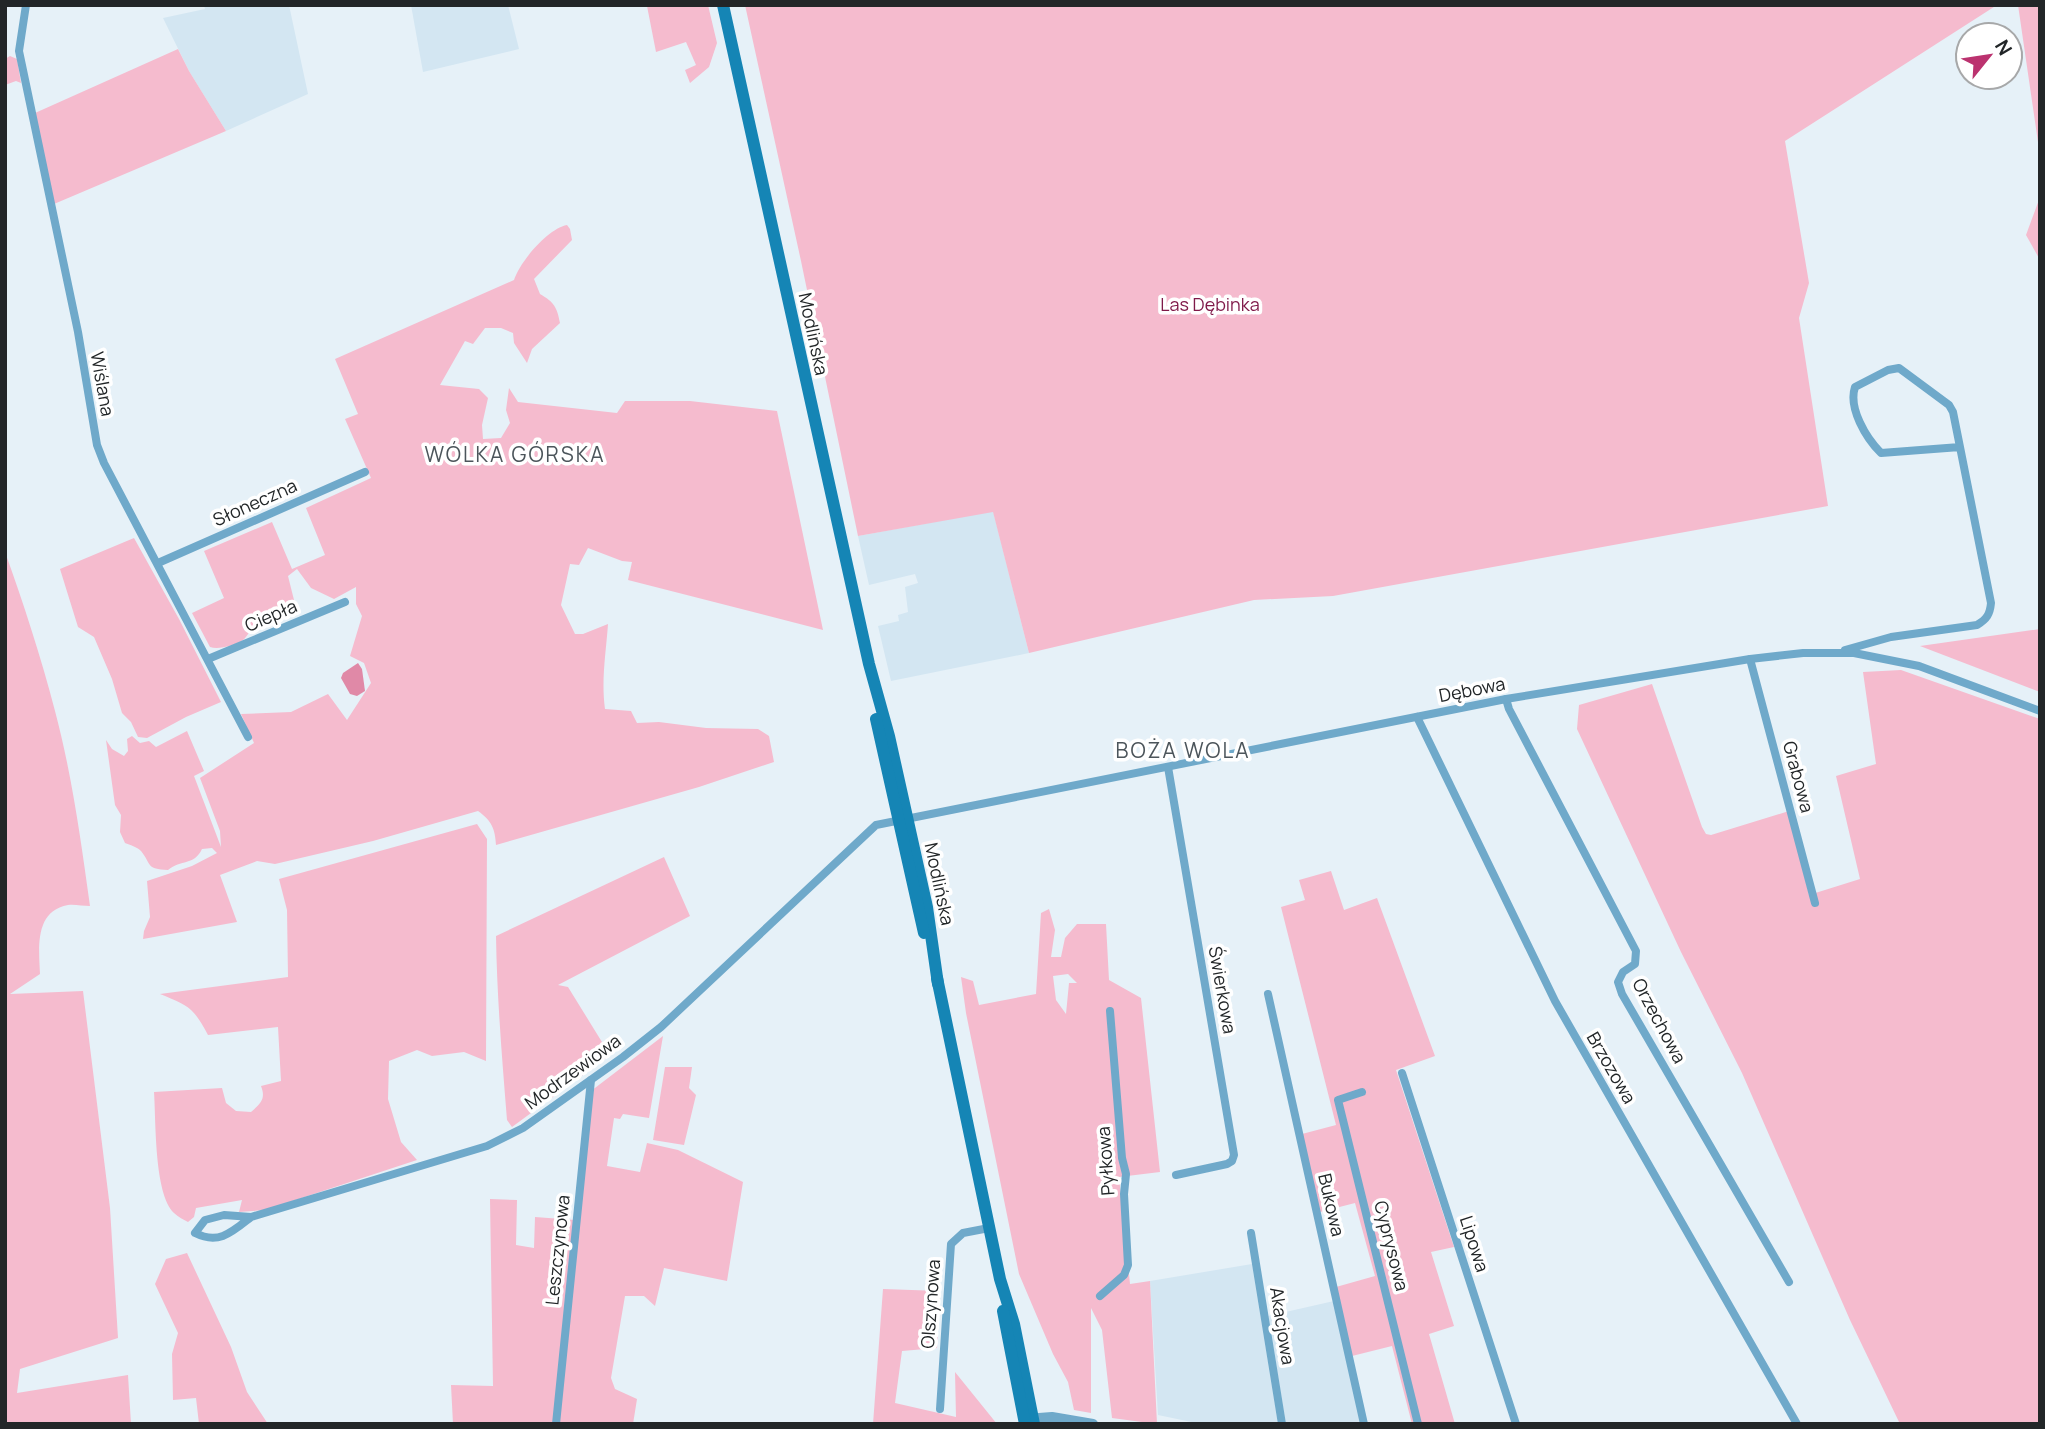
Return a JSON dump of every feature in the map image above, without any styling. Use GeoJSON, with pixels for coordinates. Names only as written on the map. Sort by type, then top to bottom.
{"type":"FeatureCollection","features":[{"type":"Feature","properties":{"kind":"main road","name":"Modlińska"},"geometry":{"type":"LineString","coordinates":[[723,5],[870,670],[882,705],[903,819],[927,907],[938,984],[1000,1279],[1005,1326],[1029,1421]]}},
{"type":"Feature","properties":{"kind":"street","name":"Wiślana"},"geometry":{"type":"LineString","coordinates":[[26,5],[19,51],[78,332],[97,445],[248,737]]}},
{"type":"Feature","properties":{"kind":"street"},"geometry":{"type":"LineString","coordinates":[[1834,653],[1892,637],[1977,625],[1984,621],[1990,612],[1991,603],[1960,447],[1953,412],[1949,405],[1899,369],[1888,370],[1855,387],[1852,396],[1854,409],[1873,445],[1881,453],[1960,447]]}},
{"type":"Feature","properties":{"kind":"street","name":"Słoneczna"},"geometry":{"type":"LineString","coordinates":[[158,563],[365,472]]}},
{"type":"Feature","properties":{"kind":"street","name":"Ciepła"},"geometry":{"type":"LineString","coordinates":[[208,659],[345,602]]}},
{"type":"Feature","properties":{"kind":"street","name":"Dębowa"},"geometry":{"type":"LineString","coordinates":[[903,819],[1506,699],[1750,659],[1803,653],[1854,653],[1919,666],[2040,711]]}},
{"type":"Feature","properties":{"kind":"street","name":"Grabowa"},"geometry":{"type":"LineString","coordinates":[[1750,659],[1815,902]]}},
{"type":"Feature","properties":{"kind":"street","name":"Orzechowa"},"geometry":{"type":"LineString","coordinates":[[1506,699],[1636,951],[1635,964],[1623,972],[1618,982],[1622,994],[1789,1282]]}},
{"type":"Feature","properties":{"kind":"street","name":"Brzozowa"},"geometry":{"type":"LineString","coordinates":[[1417,717],[1555,1001],[1797,1424]]}},
{"type":"Feature","properties":{"kind":"street","name":"Świerkowa"},"geometry":{"type":"LineString","coordinates":[[1168,767],[1234,1155],[1232,1161],[1227,1164],[1176,1175]]}},
{"type":"Feature","properties":{"kind":"street","name":"Modrzewiowa"},"geometry":{"type":"LineString","coordinates":[[251,1217],[228,1235],[208,1240],[195,1233],[205,1220],[224,1215],[251,1217],[488,1146],[516,1132],[661,1027],[876,825],[903,819]]}},
{"type":"Feature","properties":{"kind":"street","name":"Bukowa"},"geometry":{"type":"LineString","coordinates":[[1268,994],[1364,1424]]}},
{"type":"Feature","properties":{"kind":"street","name":"Pyłkowa"},"geometry":{"type":"LineString","coordinates":[[1100,1296],[1124,1275],[1128,1265],[1124,1194],[1126,1174],[1122,1158],[1110,1011]]}},
{"type":"Feature","properties":{"kind":"street","name":"Lipowa"},"geometry":{"type":"LineString","coordinates":[[1402,1073],[1516,1424]]}},
{"type":"Feature","properties":{"kind":"street","name":"Leszczynowa"},"geometry":{"type":"LineString","coordinates":[[556,1424],[591,1080]]}},
{"type":"Feature","properties":{"kind":"street","name":"Cyprysowa"},"geometry":{"type":"LineString","coordinates":[[1362,1092],[1338,1100],[1418,1424]]}},
{"type":"Feature","properties":{"kind":"street","name":"Olszynowa"},"geometry":{"type":"LineString","coordinates":[[940,1409],[951,1244],[963,1233],[989,1228]]}},
{"type":"Feature","properties":{"kind":"street","name":"Akacjowa"},"geometry":{"type":"LineString","coordinates":[[1251,1233],[1282,1424]]}},
{"type":"Feature","properties":{"kind":"street"},"geometry":{"type":"LineString","coordinates":[[1029,1421],[1052,1417],[1093,1424]]}},
{"type":"Feature","properties":{"kind":"shaded area"},"geometry":{"type":"Polygon","coordinates":[[[204,5],[289,5],[308,94],[226,131],[189,71],[163,18],[205,9],[204,5]]]}},
{"type":"Feature","properties":{"kind":"shaded area"},"geometry":{"type":"Polygon","coordinates":[[[411,5],[508,5],[519,49],[423,72],[411,5]]]}},
{"type":"Feature","properties":{"kind":"shaded area"},"geometry":{"type":"Polygon","coordinates":[[[993,511],[1029,653],[891,681],[878,626],[899,621],[898,615],[908,612],[905,587],[918,583],[915,574],[869,585],[858,536],[993,511]]]}},
{"type":"Feature","properties":{"kind":"shaded area"},"geometry":{"type":"Polygon","coordinates":[[[358,663],[362,669],[365,691],[357,696],[350,694],[341,678],[343,673],[358,663]]]}},
{"type":"Feature","properties":{"kind":"shaded area"},"geometry":{"type":"Polygon","coordinates":[[[1252,1264],[1278,1424],[1201,1424],[1158,1415],[1150,1281],[1252,1264]]]}},
{"type":"Feature","properties":{"kind":"shaded area"},"geometry":{"type":"Polygon","coordinates":[[[1334,1301],[1362,1424],[1286,1424],[1268,1316],[1334,1301]]]}},
{"type":"Feature","properties":{"kind":"green space"},"geometry":{"type":"Polygon","coordinates":[[[708,5],[717,43],[709,67],[690,83],[685,70],[696,65],[686,42],[656,52],[647,6],[708,5]]]}},
{"type":"Feature","properties":{"kind":"green space","name":"Las Dębinka"},"geometry":{"type":"Polygon","coordinates":[[[745,5],[1997,5],[1972,21],[1954,21],[1954,33],[1785,141],[1809,283],[1799,318],[1828,506],[1333,596],[1254,600],[1029,653],[993,512],[858,536],[745,5]]]}},
{"type":"Feature","properties":{"kind":"green space"},"geometry":{"type":"Polygon","coordinates":[[[2018,5],[2040,5],[2040,167],[2024,46],[2024,21],[2020,21],[2018,5]]]}},
{"type":"Feature","properties":{"kind":"green space"},"geometry":{"type":"Polygon","coordinates":[[[178,49],[226,131],[54,204],[35,113],[178,49]]]}},
{"type":"Feature","properties":{"kind":"green space"},"geometry":{"type":"Polygon","coordinates":[[[10,56],[17,59],[21,83],[16,81],[5,85],[5,59],[10,56]]]}},
{"type":"Feature","properties":{"kind":"green space"},"geometry":{"type":"Polygon","coordinates":[[[2040,197],[2040,260],[2026,235],[2040,197]]]}},
{"type":"Feature","properties":{"kind":"green space"},"geometry":{"type":"Polygon","coordinates":[[[567,225],[572,240],[534,279],[540,294],[554,306],[560,323],[532,349],[527,363],[514,343],[513,333],[501,328],[485,328],[473,344],[465,341],[440,385],[479,389],[488,398],[482,425],[483,439],[501,438],[510,423],[506,410],[509,388],[518,402],[617,413],[625,401],[690,401],[777,411],[823,630],[628,580],[632,562],[588,548],[579,565],[570,564],[561,605],[575,634],[583,634],[608,624],[604,677],[605,709],[631,711],[637,723],[758,729],[769,736],[774,762],[699,787],[496,845],[492,826],[478,811],[373,841],[275,864],[257,861],[220,875],[237,922],[143,939],[150,917],[147,881],[192,866],[217,853],[212,848],[202,849],[195,858],[168,870],[156,869],[139,850],[125,843],[120,832],[121,815],[115,805],[106,740],[112,749],[124,756],[128,751],[127,739],[132,736],[140,743],[149,741],[156,747],[187,731],[204,771],[194,776],[221,847],[220,831],[200,778],[254,743],[241,714],[291,712],[328,694],[347,720],[371,683],[364,663],[350,656],[362,616],[356,604],[356,587],[334,599],[311,588],[297,569],[288,576],[296,608],[253,629],[240,642],[210,647],[192,613],[224,598],[204,551],[272,522],[292,569],[325,555],[306,508],[371,478],[345,419],[358,414],[335,359],[514,280],[535,247],[551,233],[567,225]]]}},
{"type":"Feature","properties":{"kind":"green space"},"geometry":{"type":"Polygon","coordinates":[[[134,538],[221,702],[147,738],[138,737],[131,722],[122,713],[112,679],[94,637],[78,627],[60,569],[134,538]]]}},
{"type":"Feature","properties":{"kind":"green space"},"geometry":{"type":"Polygon","coordinates":[[[5,552],[38,651],[61,735],[76,808],[90,906],[68,905],[49,915],[39,943],[40,974],[10,994],[83,991],[110,1208],[118,1338],[20,1369],[17,1393],[128,1375],[131,1424],[5,1424],[5,552]]]}},
{"type":"Feature","properties":{"kind":"green space"},"geometry":{"type":"Polygon","coordinates":[[[2040,629],[2040,692],[1920,646],[2040,629]]]}},
{"type":"Feature","properties":{"kind":"green space"},"geometry":{"type":"Polygon","coordinates":[[[1901,670],[2040,719],[2040,1424],[1900,1424],[1850,1320],[1742,1073],[1681,952],[1577,729],[1579,705],[1652,684],[1706,834],[1711,835],[1789,811],[1809,895],[1860,879],[1836,776],[1876,764],[1863,672],[1901,670]]]}},
{"type":"Feature","properties":{"kind":"green space"},"geometry":{"type":"Polygon","coordinates":[[[477,824],[487,839],[486,1061],[464,1052],[432,1056],[417,1050],[389,1061],[388,1099],[401,1142],[417,1160],[265,1210],[239,1212],[242,1200],[196,1208],[194,1217],[188,1222],[177,1216],[167,1204],[159,1174],[154,1092],[222,1088],[226,1103],[236,1111],[251,1112],[262,1100],[261,1086],[281,1081],[278,1027],[208,1035],[189,1009],[160,994],[288,977],[287,910],[279,879],[477,824]]]}},
{"type":"Feature","properties":{"kind":"green space"},"geometry":{"type":"Polygon","coordinates":[[[664,857],[690,916],[558,985],[568,987],[610,1055],[512,1127],[507,1120],[496,936],[664,857]]]}},
{"type":"Feature","properties":{"kind":"green space"},"geometry":{"type":"Polygon","coordinates":[[[1331,871],[1344,910],[1377,898],[1435,1056],[1396,1070],[1454,1247],[1431,1252],[1454,1326],[1429,1334],[1455,1424],[1412,1424],[1392,1346],[1352,1356],[1336,1287],[1375,1276],[1355,1203],[1320,1212],[1302,1134],[1336,1125],[1281,907],[1305,900],[1299,880],[1331,871]]]}},
{"type":"Feature","properties":{"kind":"green space"},"geometry":{"type":"Polygon","coordinates":[[[1049,909],[1055,930],[1051,957],[1061,957],[1065,938],[1077,924],[1106,924],[1109,980],[1141,998],[1160,1172],[1119,1177],[1130,1284],[1150,1281],[1157,1424],[1112,1418],[1102,1330],[1091,1308],[1091,1413],[1074,1410],[1068,1382],[1019,1274],[961,977],[973,981],[979,1005],[1036,994],[1041,913],[1049,909]],[[1068,974],[1053,976],[1056,1000],[1066,1014],[1069,983],[1077,983],[1068,974]]]}},
{"type":"Feature","properties":{"kind":"green space"},"geometry":{"type":"Polygon","coordinates":[[[663,1036],[649,1118],[623,1114],[620,1119],[614,1118],[607,1166],[640,1172],[647,1143],[678,1150],[743,1182],[727,1281],[664,1268],[655,1306],[644,1296],[625,1296],[611,1378],[615,1389],[637,1399],[633,1424],[453,1424],[451,1385],[493,1386],[490,1199],[517,1200],[516,1245],[534,1248],[535,1217],[575,1220],[591,1091],[663,1036]]]}},
{"type":"Feature","properties":{"kind":"green space"},"geometry":{"type":"Polygon","coordinates":[[[665,1067],[692,1067],[689,1088],[696,1095],[684,1145],[653,1140],[665,1067]]]}},
{"type":"Feature","properties":{"kind":"green space"},"geometry":{"type":"Polygon","coordinates":[[[187,1253],[231,1347],[247,1392],[268,1424],[199,1424],[196,1398],[173,1400],[172,1354],[178,1333],[155,1284],[166,1259],[187,1253]]]}},
{"type":"Feature","properties":{"kind":"green space"},"geometry":{"type":"Polygon","coordinates":[[[883,1289],[940,1291],[937,1348],[902,1351],[895,1403],[956,1417],[955,1372],[997,1424],[873,1424],[883,1289]]]}},
{"type":"Feature","properties":{"kind":"district","name":"WÓLKA GÓRSKA"},"geometry":{"type":"Point","coordinates":[515,455]}},
{"type":"Feature","properties":{"kind":"district","name":"BOŻA WOLA"},"geometry":{"type":"Point","coordinates":[1183,751]}}]}
